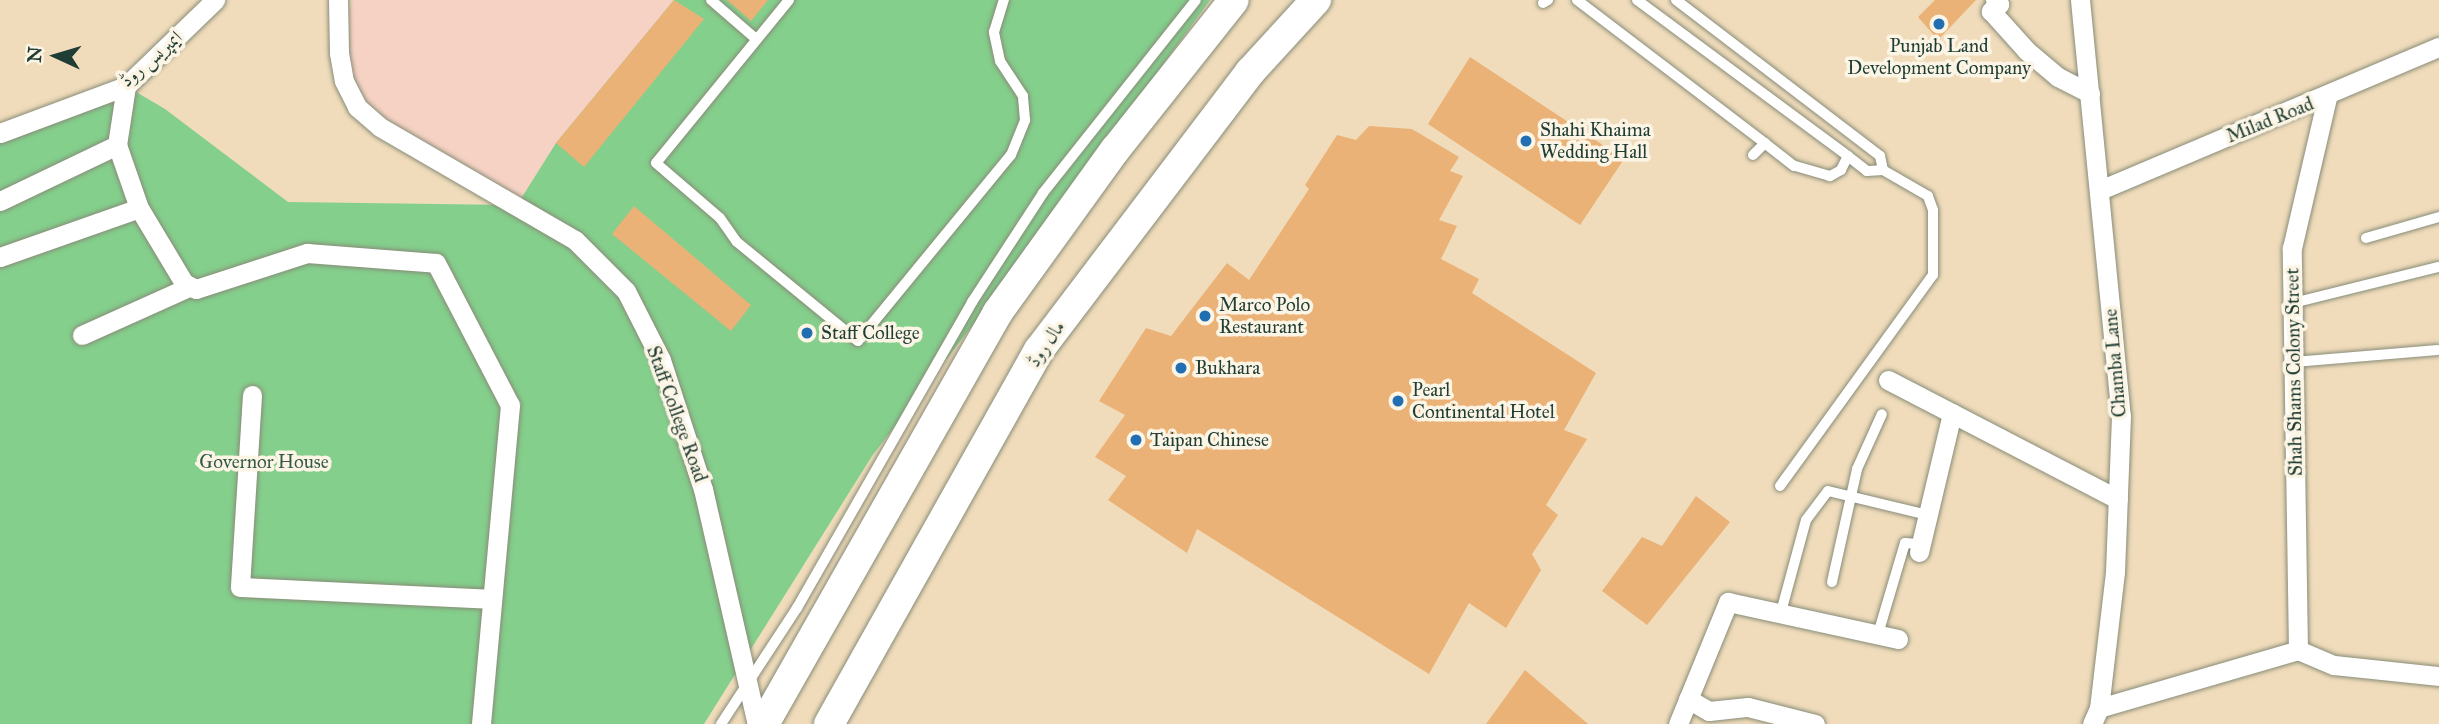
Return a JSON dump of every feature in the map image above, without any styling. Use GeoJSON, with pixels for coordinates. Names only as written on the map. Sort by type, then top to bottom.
{"type":"FeatureCollection","features":[{"type":"Feature","properties":{"kind":"main road"},"geometry":{"type":"LineString","coordinates":[[764,724],[998,312],[1115,150],[1234,0]]}},
{"type":"Feature","properties":{"kind":"main road","name":"مال روڈ"},"geometry":{"type":"LineString","coordinates":[[830,724],[1039,350],[1250,72],[1316,0]]}},
{"type":"Feature","properties":{"kind":"street","name":"ایمپریس روڈ"},"geometry":{"type":"LineString","coordinates":[[0,133],[125,86],[215,0]]}},
{"type":"Feature","properties":{"kind":"street","name":"Staff College Road"},"geometry":{"type":"LineString","coordinates":[[338,0],[339,53],[344,81],[357,107],[380,127],[575,240],[626,290],[661,360],[703,489],[757,724]]}},
{"type":"Feature","properties":{"kind":"street"},"geometry":{"type":"LineString","coordinates":[[1996,0],[1999,4],[1991,11],[2027,51],[2058,77],[2090,93]]}},
{"type":"Feature","properties":{"kind":"street","name":"Chamba Lane"},"geometry":{"type":"LineString","coordinates":[[2080,0],[2121,416],[2115,572],[2095,716]]}},
{"type":"Feature","properties":{"kind":"street","name":"Milad Road"},"geometry":{"type":"LineString","coordinates":[[2100,190],[2326,97],[2439,47]]}},
{"type":"Feature","properties":{"kind":"street"},"geometry":{"type":"LineString","coordinates":[[125,86],[117,145],[139,208],[189,287]]}},
{"type":"Feature","properties":{"kind":"street","name":"Shah Shams Colony Street"},"geometry":{"type":"LineString","coordinates":[[2298,650],[2292,248],[2326,97]]}},
{"type":"Feature","properties":{"kind":"street"},"geometry":{"type":"LineString","coordinates":[[0,201],[117,145]]}},
{"type":"Feature","properties":{"kind":"street"},"geometry":{"type":"LineString","coordinates":[[0,257],[139,208]]}},
{"type":"Feature","properties":{"kind":"street"},"geometry":{"type":"LineString","coordinates":[[82,335],[189,287],[307,253],[436,263],[510,405],[490,598],[481,724]]}},
{"type":"Feature","properties":{"kind":"street"},"geometry":{"type":"LineString","coordinates":[[1888,380],[2118,499]]}},
{"type":"Feature","properties":{"kind":"street"},"geometry":{"type":"LineString","coordinates":[[252,395],[240,587],[490,598]]}},
{"type":"Feature","properties":{"kind":"street"},"geometry":{"type":"LineString","coordinates":[[1920,548],[1952,413]]}},
{"type":"Feature","properties":{"kind":"street"},"geometry":{"type":"LineString","coordinates":[[1678,724],[1728,602],[1898,639]]}},
{"type":"Feature","properties":{"kind":"street"},"geometry":{"type":"LineString","coordinates":[[2095,716],[2298,650],[2334,665],[2439,676]]}},
{"type":"Feature","properties":{"kind":"street"},"geometry":{"type":"LineString","coordinates":[[1688,699],[1709,711],[1815,724]]}},
{"type":"Feature","properties":{"kind":"lane"},"geometry":{"type":"LineString","coordinates":[[711,0],[756,39]]}},
{"type":"Feature","properties":{"kind":"lane"},"geometry":{"type":"LineString","coordinates":[[789,0],[656,163],[719,218],[737,242],[858,341],[1011,155],[1025,120],[1023,96],[1000,61],[994,32],[1004,0]]}},
{"type":"Feature","properties":{"kind":"lane"},"geometry":{"type":"LineString","coordinates":[[721,724],[797,608],[972,302],[1043,193],[1196,0]]}},
{"type":"Feature","properties":{"kind":"lane"},"geometry":{"type":"LineString","coordinates":[[1577,0],[1794,166],[1830,176],[1841,170],[1848,156]]}},
{"type":"Feature","properties":{"kind":"lane"},"geometry":{"type":"LineString","coordinates":[[1637,0],[1867,171],[1882,170],[1928,195],[1933,210],[1933,275],[1780,486]]}},
{"type":"Feature","properties":{"kind":"lane"},"geometry":{"type":"LineString","coordinates":[[1676,0],[1880,156],[1882,170]]}},
{"type":"Feature","properties":{"kind":"lane"},"geometry":{"type":"LineString","coordinates":[[1753,155],[1765,143]]}},
{"type":"Feature","properties":{"kind":"lane"},"geometry":{"type":"LineString","coordinates":[[2366,238],[2439,217]]}},
{"type":"Feature","properties":{"kind":"lane"},"geometry":{"type":"LineString","coordinates":[[2293,303],[2439,267]]}},
{"type":"Feature","properties":{"kind":"lane"},"geometry":{"type":"LineString","coordinates":[[2294,362],[2437,350]]}},
{"type":"Feature","properties":{"kind":"lane"},"geometry":{"type":"LineString","coordinates":[[1832,582],[1857,469],[1882,414]]}},
{"type":"Feature","properties":{"kind":"lane"},"geometry":{"type":"LineString","coordinates":[[1780,612],[1806,520],[1828,491],[1928,515]]}},
{"type":"Feature","properties":{"kind":"lane"},"geometry":{"type":"LineString","coordinates":[[1878,634],[1905,543],[1920,548]]}},
{"type":"Feature","properties":{"kind":"shaded area"},"geometry":{"type":"Polygon","coordinates":[[[353,0],[1210,0],[626,291],[357,107],[339,53],[353,0]]]}},
{"type":"Feature","properties":{"kind":"green space","name":"Governor House"},"geometry":{"type":"Polygon","coordinates":[[[674,0],[1210,0],[988,305],[872,456],[704,724],[0,724],[0,133],[126,86],[165,109],[288,202],[517,205],[556,143],[674,0]]]}},
{"type":"Feature","properties":{"kind":"building"},"geometry":{"type":"Polygon","coordinates":[[[674,0],[704,19],[584,167],[556,143],[674,0]]]}},
{"type":"Feature","properties":{"kind":"building"},"geometry":{"type":"Polygon","coordinates":[[[727,0],[768,0],[751,21],[727,0]]]}},
{"type":"Feature","properties":{"kind":"building"},"geometry":{"type":"Polygon","coordinates":[[[1935,0],[1976,0],[1938,40],[1918,17],[1935,0]]]}},
{"type":"Feature","properties":{"kind":"building","name":"Shahi Khaima Wedding Hall"},"geometry":{"type":"Polygon","coordinates":[[[1470,57],[1624,159],[1580,225],[1428,124],[1470,57]]]}},
{"type":"Feature","properties":{"kind":"building","name":"Pearl Continental Hotel"},"geometry":{"type":"Polygon","coordinates":[[[1369,126],[1412,129],[1459,157],[1450,171],[1463,176],[1439,220],[1457,226],[1441,259],[1479,279],[1472,293],[1596,373],[1564,430],[1587,439],[1546,505],[1558,515],[1532,554],[1541,570],[1506,628],[1469,603],[1429,674],[1197,529],[1187,553],[1108,500],[1126,476],[1095,457],[1125,415],[1099,401],[1146,328],[1171,336],[1227,263],[1249,280],[1309,189],[1305,185],[1337,135],[1356,140],[1369,126]]]}},
{"type":"Feature","properties":{"kind":"building"},"geometry":{"type":"Polygon","coordinates":[[[634,206],[751,305],[731,331],[612,234],[634,206]]]}},
{"type":"Feature","properties":{"kind":"building"},"geometry":{"type":"Polygon","coordinates":[[[1696,496],[1730,522],[1647,625],[1602,591],[1642,537],[1662,546],[1696,496]]]}},
{"type":"Feature","properties":{"kind":"building"},"geometry":{"type":"Polygon","coordinates":[[[1525,670],[1588,724],[1486,724],[1525,670]]]}},
{"type":"Feature","properties":{"kind":"place","name":"Punjab Land Development Company"},"geometry":{"type":"Point","coordinates":[1939,24]}},
{"type":"Feature","properties":{"kind":"place","name":"Shahi Khaima Wedding Hall"},"geometry":{"type":"Point","coordinates":[1526,141]}},
{"type":"Feature","properties":{"kind":"place","name":"Marco Polo Restaurant"},"geometry":{"type":"Point","coordinates":[1205,316]}},
{"type":"Feature","properties":{"kind":"place","name":"Staff College"},"geometry":{"type":"Point","coordinates":[807,333]}},
{"type":"Feature","properties":{"kind":"place","name":"Bukhara"},"geometry":{"type":"Point","coordinates":[1181,368]}},
{"type":"Feature","properties":{"kind":"place","name":"Pearl Continental Hotel"},"geometry":{"type":"Point","coordinates":[1398,401]}},
{"type":"Feature","properties":{"kind":"place","name":"Taipan Chinese"},"geometry":{"type":"Point","coordinates":[1136,440]}}]}
